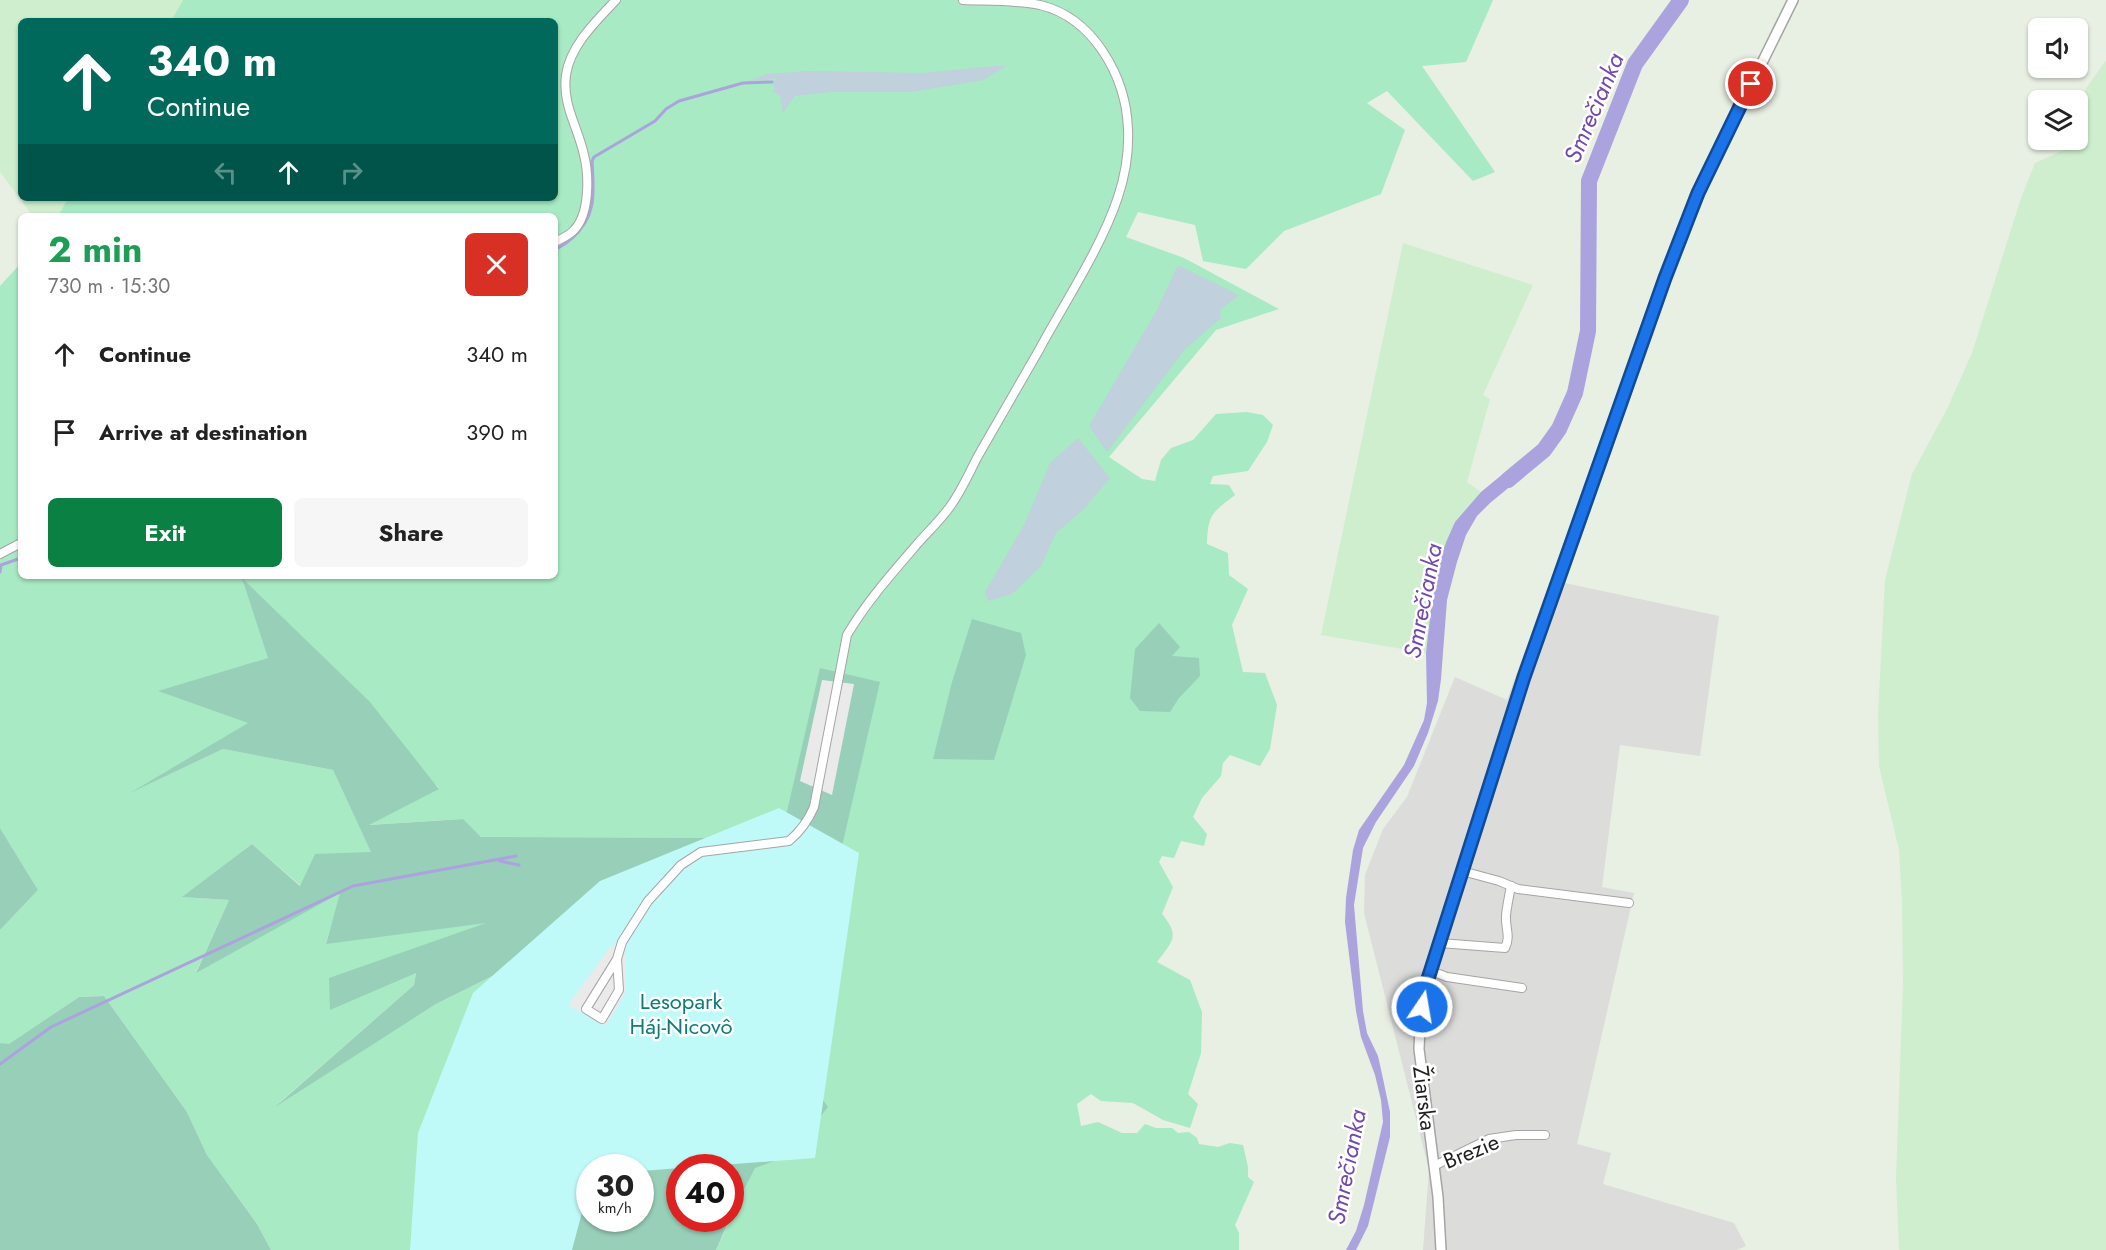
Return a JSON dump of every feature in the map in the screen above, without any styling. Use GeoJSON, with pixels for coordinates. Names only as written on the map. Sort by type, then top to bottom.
{"type":"FeatureCollection","features":[{"type":"Feature","properties":{"kind":"street"},"geometry":{"type":"LineString","coordinates":[[558,240],[575,230],[582,219],[588,188],[585,156],[566,104],[566,73],[579,45],[616,0]]}},
{"type":"Feature","properties":{"kind":"street"},"geometry":{"type":"LineString","coordinates":[[617,959],[619,990],[602,1019],[586,1009],[617,959],[622,942],[648,901],[681,865],[701,852],[789,841],[800,832],[808,820],[814,807],[847,635],[856,619],[895,570],[950,507],[1090,257],[1119,194],[1126,157],[1128,128],[1118,77],[1101,49],[1088,33],[1070,18],[1040,5],[1024,2],[963,0]]}},
{"type":"Feature","properties":{"kind":"street","name":"Žiarska"},"geometry":{"type":"LineString","coordinates":[[1441,1250],[1434,1166],[1419,1049],[1422,1007],[1431,971],[1509,721],[1683,230],[1712,164],[1793,0]]}},
{"type":"Feature","properties":{"kind":"street"},"geometry":{"type":"LineString","coordinates":[[0,554],[18,545]]}},
{"type":"Feature","properties":{"kind":"street"},"geometry":{"type":"LineString","coordinates":[[1462,871],[1511,886],[1629,903]]}},
{"type":"Feature","properties":{"kind":"street"},"geometry":{"type":"LineString","coordinates":[[1440,942],[1493,949],[1504,948],[1507,943],[1506,918],[1511,886]]}},
{"type":"Feature","properties":{"kind":"street"},"geometry":{"type":"LineString","coordinates":[[1431,971],[1447,977],[1522,988]]}},
{"type":"Feature","properties":{"kind":"street","name":"Brezie"},"geometry":{"type":"LineString","coordinates":[[1434,1166],[1489,1139],[1516,1135],[1545,1135]]}},
{"type":"Feature","properties":{"kind":"shaded area"},"geometry":{"type":"Polygon","coordinates":[[[1006,66],[984,80],[911,92],[831,92],[795,96],[783,113],[780,96],[772,91],[775,88],[772,82],[778,78],[743,83],[767,74],[808,71],[920,73],[1006,66]]]}},
{"type":"Feature","properties":{"kind":"shaded area"},"geometry":{"type":"Polygon","coordinates":[[[1178,265],[1239,295],[1220,310],[1221,318],[1185,349],[1107,452],[1089,426],[1157,310],[1178,265]]]}},
{"type":"Feature","properties":{"kind":"shaded area"},"geometry":{"type":"Polygon","coordinates":[[[1078,438],[1110,478],[1083,510],[1056,533],[1041,566],[1012,594],[988,601],[985,592],[1024,525],[1050,463],[1078,438]]]}},
{"type":"Feature","properties":{"kind":"shaded area"},"geometry":{"type":"Polygon","coordinates":[[[1521,459],[1529,471],[1477,516],[1466,535],[1447,600],[1438,701],[1428,733],[1414,766],[1376,822],[1363,848],[1354,905],[1363,1011],[1367,1033],[1378,1056],[1382,1074],[1390,1112],[1390,1137],[1368,1226],[1356,1250],[1346,1250],[1356,1231],[1364,1205],[1383,1122],[1375,1075],[1361,1037],[1356,1011],[1345,922],[1353,850],[1359,830],[1404,765],[1424,720],[1427,703],[1426,653],[1431,608],[1441,556],[1447,540],[1455,522],[1481,492],[1521,459]]]}},
{"type":"Feature","properties":{"kind":"shaded area"},"geometry":{"type":"Polygon","coordinates":[[[1551,580],[1719,616],[1700,756],[1620,745],[1602,887],[1634,893],[1577,1144],[1611,1153],[1603,1184],[1734,1223],[1746,1246],[1736,1250],[1423,1250],[1429,1170],[1364,913],[1365,875],[1383,829],[1407,797],[1455,677],[1507,700],[1551,580]]]}},
{"type":"Feature","properties":{"kind":"shaded area"},"geometry":{"type":"Polygon","coordinates":[[[822,680],[854,684],[832,795],[800,781],[822,680]]]}},
{"type":"Feature","properties":{"kind":"shaded area"},"geometry":{"type":"Polygon","coordinates":[[[622,942],[626,961],[625,994],[605,1026],[568,1005],[610,947],[622,942]]]}},
{"type":"Feature","properties":{"kind":"green space"},"geometry":{"type":"Polygon","coordinates":[[[0,0],[183,0],[173,18],[18,18],[18,196],[0,172],[0,0]]]}},
{"type":"Feature","properties":{"kind":"green space"},"geometry":{"type":"Polygon","coordinates":[[[183,0],[1493,0],[1466,62],[1422,66],[1495,172],[1473,181],[1387,91],[1367,103],[1405,130],[1381,194],[1284,231],[1246,269],[1203,261],[1195,225],[1138,212],[1126,237],[1184,258],[1279,309],[1216,330],[1109,457],[1142,479],[1155,481],[1161,460],[1171,448],[1193,440],[1216,414],[1247,412],[1263,415],[1273,425],[1267,442],[1248,471],[1213,476],[1210,484],[1229,485],[1235,495],[1216,511],[1210,520],[1207,544],[1228,553],[1229,575],[1248,589],[1232,625],[1243,672],[1265,673],[1277,705],[1270,749],[1260,766],[1230,755],[1223,763],[1221,776],[1202,798],[1193,817],[1207,834],[1204,846],[1181,841],[1174,858],[1162,856],[1159,862],[1173,887],[1162,914],[1173,934],[1170,944],[1157,962],[1190,980],[1202,1012],[1201,1053],[1188,1094],[1198,1104],[1190,1128],[1163,1120],[1133,1103],[1101,1101],[1091,1094],[1077,1104],[1081,1126],[1098,1122],[1122,1133],[1137,1133],[1145,1124],[1156,1128],[1172,1128],[1178,1133],[1189,1132],[1197,1138],[1199,1144],[1218,1147],[1230,1143],[1243,1145],[1248,1177],[1254,1182],[1235,1225],[1239,1233],[1239,1250],[716,1250],[724,1232],[744,1232],[744,1190],[755,1167],[789,1156],[793,1058],[879,682],[783,829],[738,838],[481,837],[462,819],[367,825],[439,788],[243,579],[558,579],[558,213],[60,213],[66,201],[558,201],[558,18],[173,18],[183,0]]]}},
{"type":"Feature","properties":{"kind":"green space"},"geometry":{"type":"Polygon","coordinates":[[[2106,60],[2106,1250],[1899,1250],[1896,1178],[1903,983],[1902,902],[1899,850],[1879,766],[1878,713],[1885,580],[1912,474],[1947,409],[1972,353],[2021,198],[2035,163],[2064,150],[2088,150],[2088,90],[2085,90],[2106,60]]]}},
{"type":"Feature","properties":{"kind":"green space"},"geometry":{"type":"Polygon","coordinates":[[[22,201],[66,201],[60,213],[31,213],[22,201]]]}},
{"type":"Feature","properties":{"kind":"green space"},"geometry":{"type":"Polygon","coordinates":[[[1403,243],[1533,285],[1483,395],[1490,399],[1467,482],[1481,492],[1455,522],[1441,556],[1431,608],[1426,653],[1321,635],[1403,243]]]}},
{"type":"Feature","properties":{"kind":"green space"},"geometry":{"type":"Polygon","coordinates":[[[18,266],[18,579],[243,579],[269,658],[159,691],[249,723],[138,789],[223,749],[333,770],[372,853],[315,855],[301,886],[252,844],[183,897],[229,900],[196,972],[341,892],[326,943],[490,922],[331,1009],[416,972],[414,985],[279,1103],[436,1004],[569,938],[579,1138],[550,1250],[271,1250],[257,1224],[207,1155],[187,1112],[104,996],[79,997],[8,1045],[0,1043],[0,930],[38,890],[0,828],[0,286],[18,266]]]}},
{"type":"Feature","properties":{"kind":"green space"},"geometry":{"type":"Polygon","coordinates":[[[242,579],[370,702],[439,789],[369,825],[463,819],[481,837],[738,838],[783,829],[820,668],[880,682],[793,1058],[828,1107],[789,1156],[755,1168],[744,1190],[744,1154],[666,1154],[666,1232],[724,1232],[716,1250],[550,1250],[569,938],[436,1004],[275,1107],[414,985],[416,973],[330,1010],[329,978],[486,923],[326,944],[340,893],[196,973],[229,900],[182,897],[252,844],[300,886],[315,854],[371,852],[333,770],[223,749],[130,793],[248,723],[158,691],[268,658],[242,579]]]}},
{"type":"Feature","properties":{"kind":"green space"},"geometry":{"type":"Polygon","coordinates":[[[972,619],[1021,633],[1026,655],[994,760],[933,759],[952,682],[972,619]]]}},
{"type":"Feature","properties":{"kind":"green space"},"geometry":{"type":"Polygon","coordinates":[[[1159,623],[1180,647],[1172,656],[1199,658],[1200,676],[1179,698],[1170,712],[1140,711],[1130,698],[1135,649],[1159,623]]]}},
{"type":"Feature","properties":{"kind":"green space","name":"Lesopark Háj-Nicovô"},"geometry":{"type":"Polygon","coordinates":[[[779,808],[859,853],[815,1158],[744,1163],[744,1154],[666,1154],[666,1169],[654,1170],[654,1154],[576,1154],[577,1232],[572,1250],[410,1250],[418,1133],[473,993],[600,881],[779,808]]]}},
{"type":"Feature","properties":{"kind":"green space"},"geometry":{"type":"Polygon","coordinates":[[[0,828],[38,890],[0,930],[0,828]]]}},
{"type":"Feature","properties":{"kind":"green space"},"geometry":{"type":"Polygon","coordinates":[[[104,996],[187,1112],[207,1155],[257,1224],[271,1250],[0,1250],[0,1043],[9,1044],[79,997],[104,996]]]}},
{"type":"Feature","properties":{"kind":"waterway","name":"Smrečianka"},"geometry":{"type":"LineString","coordinates":[[1508,480],[1544,450],[1559,429],[1575,393],[1588,331],[1589,181],[1635,64],[1681,0]]}},
{"type":"Feature","properties":{"kind":"waterway"},"geometry":{"type":"LineString","coordinates":[[558,248],[579,231],[590,213],[594,157],[655,121],[666,109],[679,101],[743,83],[772,82]]}},
{"type":"Feature","properties":{"kind":"waterway"},"geometry":{"type":"LineString","coordinates":[[0,572],[1,565],[18,559]]}},
{"type":"Feature","properties":{"kind":"waterway"},"geometry":{"type":"LineString","coordinates":[[0,1064],[51,1027],[353,886],[516,856]]}},
{"type":"Feature","properties":{"kind":"waterway"},"geometry":{"type":"LineString","coordinates":[[500,861],[519,865]]}},
{"type":"Feature","properties":{"kind":"route"},"geometry":{"type":"LineString","coordinates":[[1422,1007],[1427,982],[1514,708],[1665,278],[1698,193],[1751,84]]}}]}
